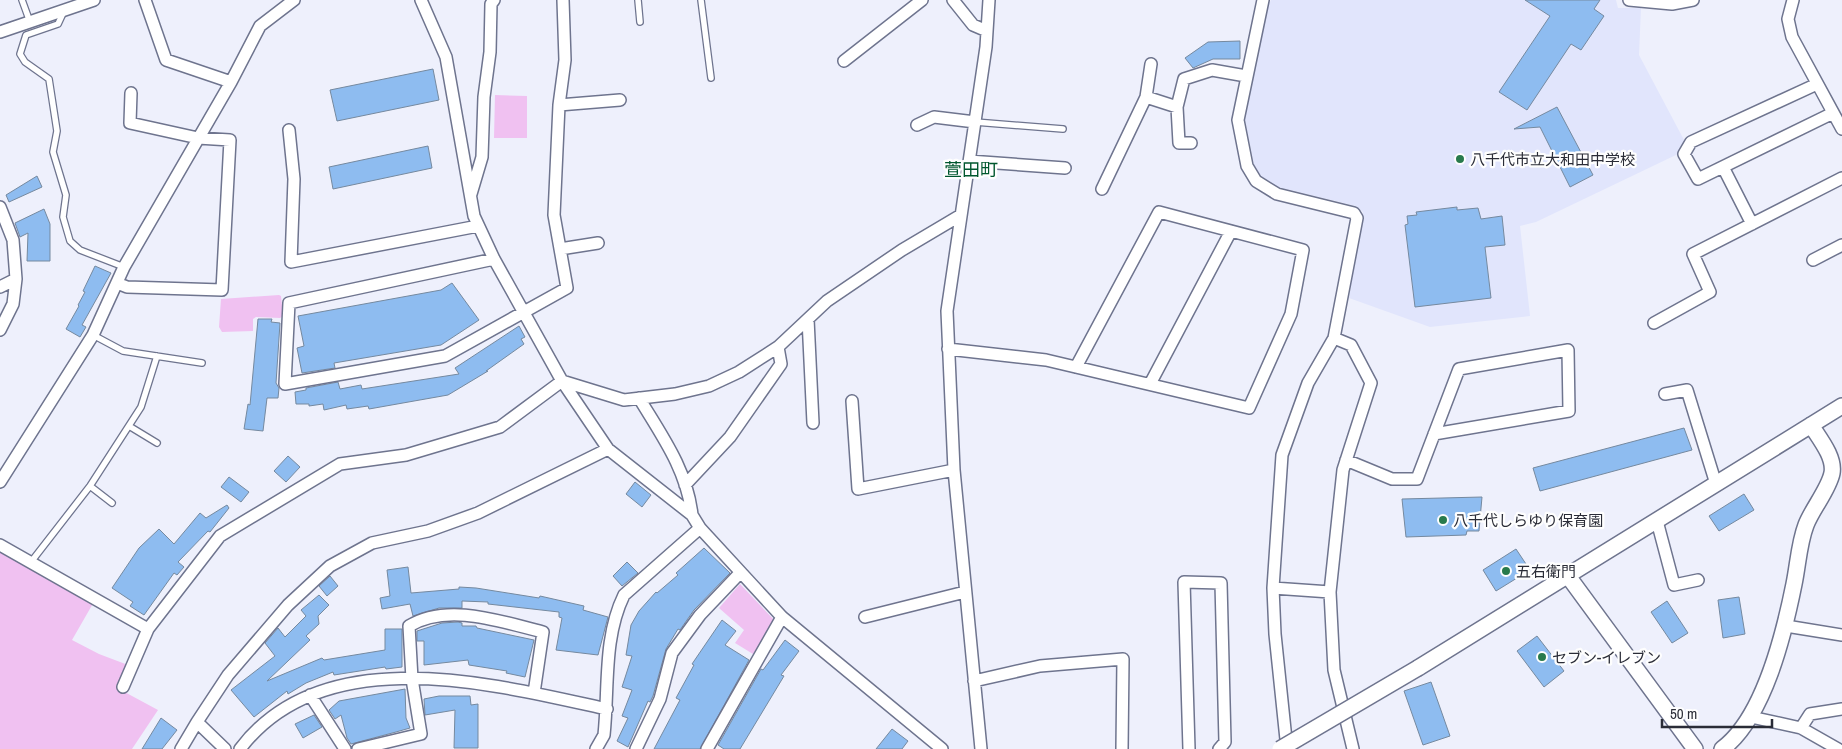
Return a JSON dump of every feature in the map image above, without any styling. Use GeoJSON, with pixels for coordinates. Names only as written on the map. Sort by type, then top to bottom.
{"type":"FeatureCollection","features":[{"type":"Feature","properties":{"kind":"street"},"geometry":{"type":"LineString","coordinates":[[0,32],[94,0]]}},
{"type":"Feature","properties":{"kind":"street"},"geometry":{"type":"LineString","coordinates":[[145,0],[166,60],[231,82]]}},
{"type":"Feature","properties":{"kind":"street"},"geometry":{"type":"LineString","coordinates":[[0,482],[93,335],[118,284],[124,267],[231,82],[260,26],[294,0]]}},
{"type":"Feature","properties":{"kind":"street"},"geometry":{"type":"LineString","coordinates":[[420,0],[446,57],[466,180],[471,194],[474,216],[494,258],[562,381],[608,449],[692,515]]}},
{"type":"Feature","properties":{"kind":"street"},"geometry":{"type":"LineString","coordinates":[[471,194],[482,156],[484,97],[490,52],[492,4],[494,0]]}},
{"type":"Feature","properties":{"kind":"street"},"geometry":{"type":"LineString","coordinates":[[494,258],[290,303],[286,384],[445,356],[567,288],[554,215],[559,105],[565,60],[563,0]]}},
{"type":"Feature","properties":{"kind":"street"},"geometry":{"type":"LineString","coordinates":[[844,60],[922,0]]}},
{"type":"Feature","properties":{"kind":"street"},"geometry":{"type":"LineString","coordinates":[[953,0],[973,25],[987,31]]}},
{"type":"Feature","properties":{"kind":"street"},"geometry":{"type":"LineString","coordinates":[[981,749],[954,470],[947,311],[975,122],[987,31],[989,0]]}},
{"type":"Feature","properties":{"kind":"street"},"geometry":{"type":"LineString","coordinates":[[1263,0],[1238,120],[1248,166],[1256,181],[1276,194],[1354,212],[1357,218],[1334,338],[1308,384],[1282,455],[1273,588],[1275,634],[1287,749]]}},
{"type":"Feature","properties":{"kind":"street"},"geometry":{"type":"LineString","coordinates":[[1629,0],[1672,4],[1693,0]]}},
{"type":"Feature","properties":{"kind":"street"},"geometry":{"type":"LineString","coordinates":[[1793,0],[1788,19],[1792,37],[1842,129]]}},
{"type":"Feature","properties":{"kind":"street"},"geometry":{"type":"LineString","coordinates":[[1102,189],[1146,97],[1151,64]]}},
{"type":"Feature","properties":{"kind":"street"},"geometry":{"type":"LineString","coordinates":[[1179,143],[1177,107],[1184,78],[1212,70],[1246,76]]}},
{"type":"Feature","properties":{"kind":"street"},"geometry":{"type":"LineString","coordinates":[[1817,84],[1691,142],[1684,154],[1698,180],[1833,113]]}},
{"type":"Feature","properties":{"kind":"street"},"geometry":{"type":"LineString","coordinates":[[118,284],[127,287],[222,290],[230,140],[198,138],[130,123],[131,93]]}},
{"type":"Feature","properties":{"kind":"street"},"geometry":{"type":"LineString","coordinates":[[1146,97],[1177,107]]}},
{"type":"Feature","properties":{"kind":"street"},"geometry":{"type":"LineString","coordinates":[[559,105],[620,100]]}},
{"type":"Feature","properties":{"kind":"street"},"geometry":{"type":"LineString","coordinates":[[916,125],[934,117],[975,122]]}},
{"type":"Feature","properties":{"kind":"street"},"geometry":{"type":"LineString","coordinates":[[289,130],[294,179],[291,262],[478,226]]}},
{"type":"Feature","properties":{"kind":"street"},"geometry":{"type":"LineString","coordinates":[[969,161],[1064,168]]}},
{"type":"Feature","properties":{"kind":"street"},"geometry":{"type":"LineString","coordinates":[[1723,167],[1752,224]]}},
{"type":"Feature","properties":{"kind":"street"},"geometry":{"type":"LineString","coordinates":[[1654,323],[1710,292],[1693,254],[1842,178]]}},
{"type":"Feature","properties":{"kind":"street"},"geometry":{"type":"LineString","coordinates":[[0,207],[13,240],[16,279],[13,304],[0,330]]}},
{"type":"Feature","properties":{"kind":"street"},"geometry":{"type":"LineString","coordinates":[[948,349],[1046,360],[1249,408],[1291,314],[1303,250],[1159,212],[1076,367]]}},
{"type":"Feature","properties":{"kind":"street"},"geometry":{"type":"LineString","coordinates":[[562,381],[624,400],[675,394],[709,386],[739,372],[778,348],[827,301],[894,255],[961,214]]}},
{"type":"Feature","properties":{"kind":"street"},"geometry":{"type":"LineString","coordinates":[[1150,384],[1231,231]]}},
{"type":"Feature","properties":{"kind":"street"},"geometry":{"type":"LineString","coordinates":[[560,249],[598,243]]}},
{"type":"Feature","properties":{"kind":"street"},"geometry":{"type":"LineString","coordinates":[[1813,260],[1842,245]]}},
{"type":"Feature","properties":{"kind":"street"},"geometry":{"type":"LineString","coordinates":[[0,286],[16,279]]}},
{"type":"Feature","properties":{"kind":"street"},"geometry":{"type":"LineString","coordinates":[[808,319],[813,424]]}},
{"type":"Feature","properties":{"kind":"street"},"geometry":{"type":"LineString","coordinates":[[1334,338],[1351,345],[1371,383],[1343,470],[1330,592],[1334,670],[1353,749]]}},
{"type":"Feature","properties":{"kind":"street"},"geometry":{"type":"LineString","coordinates":[[685,485],[730,438],[781,364],[778,348]]}},
{"type":"Feature","properties":{"kind":"street"},"geometry":{"type":"LineString","coordinates":[[1346,460],[1392,479],[1417,479],[1434,434],[1459,369],[1568,350],[1569,411],[1434,434]]}},
{"type":"Feature","properties":{"kind":"street"},"geometry":{"type":"LineString","coordinates":[[123,687],[148,629],[220,536],[340,464],[406,455],[500,427],[562,381]]}},
{"type":"Feature","properties":{"kind":"street"},"geometry":{"type":"LineString","coordinates":[[1665,394],[1687,390],[1716,484]]}},
{"type":"Feature","properties":{"kind":"street"},"geometry":{"type":"LineString","coordinates":[[639,398],[676,460],[685,485],[692,515],[700,528],[782,617],[942,749]]}},
{"type":"Feature","properties":{"kind":"street"},"geometry":{"type":"LineString","coordinates":[[852,401],[858,489],[954,470]]}},
{"type":"Feature","properties":{"kind":"street"},"geometry":{"type":"LineString","coordinates":[[1280,749],[1418,668],[1842,406]]}},
{"type":"Feature","properties":{"kind":"street"},"geometry":{"type":"LineString","coordinates":[[1722,749],[1736,738],[1751,717],[1786,626],[1806,526],[1832,473],[1830,457],[1810,426]]}},
{"type":"Feature","properties":{"kind":"street"},"geometry":{"type":"LineString","coordinates":[[180,749],[228,675],[288,604],[330,566],[372,543],[428,530],[478,513],[608,449]]}},
{"type":"Feature","properties":{"kind":"street"},"geometry":{"type":"LineString","coordinates":[[1657,521],[1674,585],[1698,580]]}},
{"type":"Feature","properties":{"kind":"street"},"geometry":{"type":"LineString","coordinates":[[596,749],[604,735],[610,636],[617,609],[624,595],[700,528]]}},
{"type":"Feature","properties":{"kind":"street"},"geometry":{"type":"LineString","coordinates":[[0,545],[148,629]]}},
{"type":"Feature","properties":{"kind":"street"},"geometry":{"type":"LineString","coordinates":[[636,749],[660,699],[672,653],[700,615],[740,573]]}},
{"type":"Feature","properties":{"kind":"street"},"geometry":{"type":"LineString","coordinates":[[1568,576],[1694,749]]}},
{"type":"Feature","properties":{"kind":"street"},"geometry":{"type":"LineString","coordinates":[[1189,749],[1184,582],[1221,583],[1225,742],[1219,749]]}},
{"type":"Feature","properties":{"kind":"street"},"geometry":{"type":"LineString","coordinates":[[1273,588],[1330,592]]}},
{"type":"Feature","properties":{"kind":"street"},"geometry":{"type":"LineString","coordinates":[[865,617],[966,592]]}},
{"type":"Feature","properties":{"kind":"street"},"geometry":{"type":"LineString","coordinates":[[358,749],[421,734],[412,679],[409,626],[422,618],[451,615],[485,618],[543,632],[534,693]]}},
{"type":"Feature","properties":{"kind":"street"},"geometry":{"type":"LineString","coordinates":[[707,749],[782,617]]}},
{"type":"Feature","properties":{"kind":"street"},"geometry":{"type":"LineString","coordinates":[[1786,626],[1842,635]]}},
{"type":"Feature","properties":{"kind":"street"},"geometry":{"type":"LineString","coordinates":[[974,681],[1040,666],[1123,659],[1122,749]]}},
{"type":"Feature","properties":{"kind":"street"},"geometry":{"type":"LineString","coordinates":[[240,749],[262,723],[277,712],[310,695],[332,687],[354,683],[412,679],[470,682],[534,693],[607,709]]}},
{"type":"Feature","properties":{"kind":"street"},"geometry":{"type":"LineString","coordinates":[[310,695],[345,749]]}},
{"type":"Feature","properties":{"kind":"street"},"geometry":{"type":"LineString","coordinates":[[1801,728],[1810,714],[1842,709]]}},
{"type":"Feature","properties":{"kind":"street"},"geometry":{"type":"LineString","coordinates":[[1751,717],[1801,728],[1838,749]]}},
{"type":"Feature","properties":{"kind":"street"},"geometry":{"type":"LineString","coordinates":[[197,722],[225,749]]}},
{"type":"Feature","properties":{"kind":"lane"},"geometry":{"type":"LineString","coordinates":[[22,0],[30,22]]}},
{"type":"Feature","properties":{"kind":"lane"},"geometry":{"type":"LineString","coordinates":[[638,0],[640,22]]}},
{"type":"Feature","properties":{"kind":"lane"},"geometry":{"type":"LineString","coordinates":[[700,0],[711,78]]}},
{"type":"Feature","properties":{"kind":"lane"},"geometry":{"type":"LineString","coordinates":[[64,10],[58,24],[26,35],[20,54],[25,62],[49,79],[57,131],[54,152],[66,195],[63,216],[70,241],[80,250],[124,267]]}},
{"type":"Feature","properties":{"kind":"lane"},"geometry":{"type":"LineString","coordinates":[[975,122],[1063,130]]}},
{"type":"Feature","properties":{"kind":"lane"},"geometry":{"type":"LineString","coordinates":[[93,335],[123,352],[202,363]]}},
{"type":"Feature","properties":{"kind":"lane"},"geometry":{"type":"LineString","coordinates":[[31,562],[90,486],[142,407],[157,356]]}},
{"type":"Feature","properties":{"kind":"lane"},"geometry":{"type":"LineString","coordinates":[[129,426],[157,443]]}},
{"type":"Feature","properties":{"kind":"lane"},"geometry":{"type":"LineString","coordinates":[[90,486],[112,503]]}},
{"type":"Feature","properties":{"kind":"shaded area","name":"八千代市立大和田中学校"},"geometry":{"type":"Polygon","coordinates":[[[1271,0],[1616,0],[1618,8],[1641,8],[1639,55],[1684,140],[1678,154],[1536,222],[1520,226],[1530,316],[1430,327],[1349,298],[1363,212],[1356,206],[1273,186],[1261,177],[1254,165],[1245,120],[1265,12],[1271,0]]]}},
{"type":"Feature","properties":{"kind":"shaded area"},"geometry":{"type":"Polygon","coordinates":[[[495,95],[527,96],[527,138],[494,138],[495,95]]]}},
{"type":"Feature","properties":{"kind":"shaded area"},"geometry":{"type":"Polygon","coordinates":[[[281,296],[283,316],[280,318],[256,317],[253,319],[253,331],[222,332],[219,327],[221,299],[281,296]]]}},
{"type":"Feature","properties":{"kind":"shaded area"},"geometry":{"type":"Polygon","coordinates":[[[0,547],[95,600],[72,640],[99,654],[128,665],[119,689],[158,710],[132,749],[0,749],[0,547]]]}},
{"type":"Feature","properties":{"kind":"shaded area"},"geometry":{"type":"Polygon","coordinates":[[[740,584],[775,621],[753,654],[735,643],[744,630],[719,608],[740,584]]]}},
{"type":"Feature","properties":{"kind":"building"},"geometry":{"type":"Polygon","coordinates":[[[1525,0],[1600,0],[1594,9],[1604,16],[1581,50],[1571,44],[1527,110],[1499,92],[1550,16],[1525,0]]]}},
{"type":"Feature","properties":{"kind":"building"},"geometry":{"type":"Polygon","coordinates":[[[1240,41],[1240,59],[1213,59],[1193,68],[1185,58],[1208,42],[1240,41]]]}},
{"type":"Feature","properties":{"kind":"building"},"geometry":{"type":"Polygon","coordinates":[[[433,69],[439,100],[337,121],[330,90],[433,69]]]}},
{"type":"Feature","properties":{"kind":"building"},"geometry":{"type":"Polygon","coordinates":[[[1557,107],[1593,175],[1570,187],[1540,127],[1514,129],[1557,107]]]}},
{"type":"Feature","properties":{"kind":"building"},"geometry":{"type":"Polygon","coordinates":[[[428,146],[432,168],[333,189],[329,167],[428,146]]]}},
{"type":"Feature","properties":{"kind":"building"},"geometry":{"type":"Polygon","coordinates":[[[37,176],[42,187],[9,202],[6,195],[37,176]]]}},
{"type":"Feature","properties":{"kind":"building"},"geometry":{"type":"Polygon","coordinates":[[[1457,207],[1457,210],[1478,208],[1481,219],[1502,216],[1505,245],[1485,247],[1491,298],[1415,307],[1405,225],[1408,224],[1407,216],[1417,215],[1416,212],[1457,207]]]}},
{"type":"Feature","properties":{"kind":"building"},"geometry":{"type":"Polygon","coordinates":[[[44,209],[50,224],[50,261],[27,261],[28,233],[20,237],[15,223],[44,209]]]}},
{"type":"Feature","properties":{"kind":"building"},"geometry":{"type":"Polygon","coordinates":[[[95,266],[111,273],[82,325],[86,327],[80,337],[66,329],[79,306],[85,292],[83,291],[95,266]]]}},
{"type":"Feature","properties":{"kind":"building"},"geometry":{"type":"Polygon","coordinates":[[[452,283],[479,320],[441,345],[334,363],[335,368],[302,373],[297,348],[304,346],[298,316],[441,290],[452,283]]]}},
{"type":"Feature","properties":{"kind":"building"},"geometry":{"type":"Polygon","coordinates":[[[258,319],[272,319],[271,322],[280,323],[276,383],[279,388],[278,398],[267,398],[263,431],[244,429],[248,404],[250,405],[258,319]]]}},
{"type":"Feature","properties":{"kind":"building"},"geometry":{"type":"Polygon","coordinates":[[[519,326],[525,337],[521,339],[524,344],[486,371],[488,371],[448,395],[369,409],[368,406],[347,409],[346,405],[324,410],[323,404],[309,406],[309,404],[296,404],[295,392],[338,382],[340,389],[361,385],[362,389],[459,374],[455,368],[519,326]]]}},
{"type":"Feature","properties":{"kind":"building"},"geometry":{"type":"Polygon","coordinates":[[[1684,428],[1692,450],[1540,491],[1533,468],[1684,428]]]}},
{"type":"Feature","properties":{"kind":"building"},"geometry":{"type":"Polygon","coordinates":[[[288,456],[300,467],[286,482],[274,471],[288,456]]]}},
{"type":"Feature","properties":{"kind":"building"},"geometry":{"type":"Polygon","coordinates":[[[229,477],[249,492],[241,502],[221,487],[229,477]]]}},
{"type":"Feature","properties":{"kind":"building"},"geometry":{"type":"Polygon","coordinates":[[[635,482],[651,495],[642,507],[626,494],[635,482]]]}},
{"type":"Feature","properties":{"kind":"building"},"geometry":{"type":"Polygon","coordinates":[[[1744,494],[1754,510],[1719,531],[1709,516],[1744,494]]]}},
{"type":"Feature","properties":{"kind":"building"},"geometry":{"type":"Polygon","coordinates":[[[1482,497],[1479,531],[1467,531],[1466,535],[1406,537],[1402,499],[1482,497]]]}},
{"type":"Feature","properties":{"kind":"building"},"geometry":{"type":"Polygon","coordinates":[[[227,505],[229,508],[210,532],[208,531],[178,562],[184,567],[177,575],[174,573],[144,615],[130,606],[133,602],[112,588],[139,548],[159,529],[174,544],[200,513],[206,518],[227,505]]]}},
{"type":"Feature","properties":{"kind":"building"},"geometry":{"type":"Polygon","coordinates":[[[704,548],[730,573],[694,610],[680,630],[678,629],[666,649],[653,696],[650,702],[648,701],[628,747],[617,741],[628,718],[622,716],[632,690],[622,687],[632,656],[626,655],[631,625],[639,611],[656,592],[678,575],[676,573],[704,548]]]}},
{"type":"Feature","properties":{"kind":"building"},"geometry":{"type":"Polygon","coordinates":[[[1516,549],[1530,570],[1496,591],[1483,570],[1516,549]]]}},
{"type":"Feature","properties":{"kind":"building"},"geometry":{"type":"Polygon","coordinates":[[[627,562],[638,573],[622,586],[613,576],[627,562]]]}},
{"type":"Feature","properties":{"kind":"building"},"geometry":{"type":"Polygon","coordinates":[[[408,567],[411,593],[459,589],[459,587],[476,588],[539,598],[540,596],[584,606],[583,610],[608,617],[598,655],[556,650],[562,618],[559,617],[559,612],[488,604],[488,602],[462,601],[462,608],[439,608],[413,616],[410,604],[382,609],[380,598],[390,596],[387,570],[408,567]]]}},
{"type":"Feature","properties":{"kind":"building"},"geometry":{"type":"Polygon","coordinates":[[[330,576],[338,586],[327,596],[319,586],[330,576]]]}},
{"type":"Feature","properties":{"kind":"building"},"geometry":{"type":"Polygon","coordinates":[[[319,595],[329,605],[318,616],[319,624],[306,636],[310,640],[267,681],[322,658],[324,660],[385,650],[385,629],[402,629],[402,667],[386,669],[385,667],[334,675],[333,672],[306,683],[288,694],[287,691],[254,717],[231,690],[275,656],[265,643],[278,628],[285,637],[306,616],[301,610],[319,595]]]}},
{"type":"Feature","properties":{"kind":"building"},"geometry":{"type":"Polygon","coordinates":[[[1739,597],[1745,634],[1723,638],[1718,600],[1739,597]]]}},
{"type":"Feature","properties":{"kind":"building"},"geometry":{"type":"Polygon","coordinates":[[[1667,601],[1688,633],[1672,643],[1651,612],[1667,601]]]}},
{"type":"Feature","properties":{"kind":"building"},"geometry":{"type":"Polygon","coordinates":[[[722,620],[736,631],[725,645],[749,660],[700,749],[654,749],[680,700],[676,698],[694,665],[692,664],[722,620]]]}},
{"type":"Feature","properties":{"kind":"building"},"geometry":{"type":"Polygon","coordinates":[[[442,623],[462,623],[462,626],[476,626],[477,628],[534,640],[525,677],[506,673],[507,671],[469,665],[468,660],[424,665],[424,641],[417,641],[417,631],[442,623]]]}},
{"type":"Feature","properties":{"kind":"building"},"geometry":{"type":"Polygon","coordinates":[[[1537,636],[1564,671],[1544,687],[1517,651],[1537,636]]]}},
{"type":"Feature","properties":{"kind":"building"},"geometry":{"type":"Polygon","coordinates":[[[785,640],[799,651],[781,675],[784,676],[740,749],[724,749],[718,745],[761,669],[763,670],[785,640]]]}},
{"type":"Feature","properties":{"kind":"building"},"geometry":{"type":"Polygon","coordinates":[[[1431,682],[1450,736],[1423,745],[1404,691],[1431,682]]]}},
{"type":"Feature","properties":{"kind":"building"},"geometry":{"type":"Polygon","coordinates":[[[405,689],[406,718],[410,728],[396,732],[351,744],[347,738],[341,715],[335,719],[329,710],[339,701],[405,689]]]}},
{"type":"Feature","properties":{"kind":"building"},"geometry":{"type":"Polygon","coordinates":[[[439,696],[470,696],[471,705],[478,704],[478,748],[454,748],[455,710],[425,715],[424,699],[439,696]]]}},
{"type":"Feature","properties":{"kind":"building"},"geometry":{"type":"Polygon","coordinates":[[[314,715],[322,727],[303,738],[295,724],[314,715]]]}},
{"type":"Feature","properties":{"kind":"building"},"geometry":{"type":"Polygon","coordinates":[[[161,718],[177,730],[162,749],[142,749],[161,718]]]}},
{"type":"Feature","properties":{"kind":"building"},"geometry":{"type":"Polygon","coordinates":[[[892,729],[908,741],[902,749],[876,749],[892,729]]]}},
{"type":"Feature","properties":{"kind":"place","name":"八千代市立大和田中学校"},"geometry":{"type":"Point","coordinates":[1460,159]}},
{"type":"Feature","properties":{"kind":"place","name":"八千代しらゆり保育園"},"geometry":{"type":"Point","coordinates":[1443,520]}},
{"type":"Feature","properties":{"kind":"place","name":"五右衛門"},"geometry":{"type":"Point","coordinates":[1506,571]}},
{"type":"Feature","properties":{"kind":"place","name":"セブン-イレブン"},"geometry":{"type":"Point","coordinates":[1542,657]}},
{"type":"Feature","properties":{"kind":"district","name":"萱田町"},"geometry":{"type":"Point","coordinates":[971,169]}}]}
